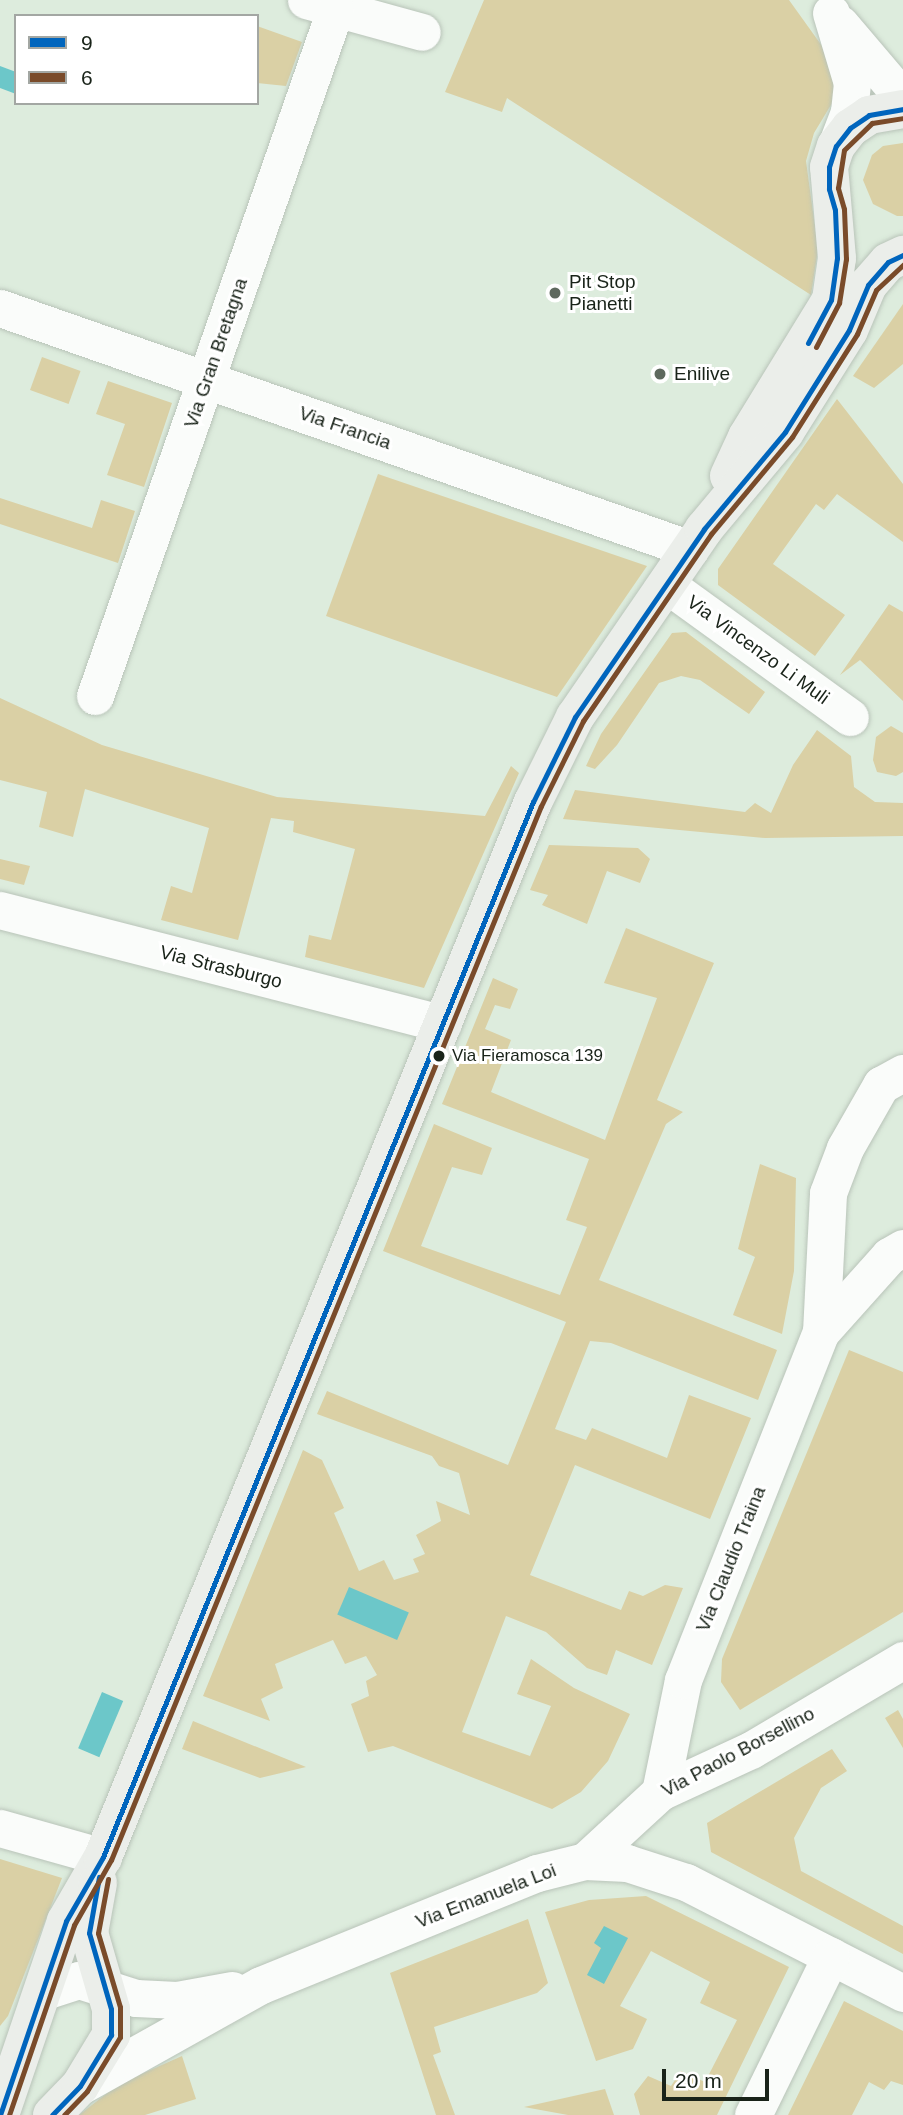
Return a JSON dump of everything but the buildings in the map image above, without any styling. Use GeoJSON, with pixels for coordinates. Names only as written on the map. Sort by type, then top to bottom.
{"type":"FeatureCollection","features":[{"type":"Feature","properties":{"kind":"main road"},"geometry":{"type":"LineString","coordinates":[[697,539],[747,437],[821,323],[831,300],[838,258],[829,167],[836,146],[850,128],[869,115],[903,109]]}},
{"type":"Feature","properties":{"kind":"main road"},"geometry":{"type":"LineString","coordinates":[[835,210],[862,239],[903,249]]}},
{"type":"Feature","properties":{"kind":"main road"},"geometry":{"type":"LineString","coordinates":[[0,2115],[10,2057],[42,1992],[66,1921],[103,1857],[533,802],[575,717],[697,539],[785,432],[849,330],[868,285],[888,262],[903,255]]}},
{"type":"Feature","properties":{"kind":"main road"},"geometry":{"type":"LineString","coordinates":[[52,2115],[80,2086],[111,2035],[111,2009],[101,1983],[89,1933],[103,1857]]}},
{"type":"Feature","properties":{"kind":"street"},"geometry":{"type":"LineString","coordinates":[[320,5],[422,32]]}},
{"type":"Feature","properties":{"kind":"street","name":"Via Gran Bretagna"},"geometry":{"type":"LineString","coordinates":[[94,696],[206,380],[320,5]]}},
{"type":"Feature","properties":{"kind":"street"},"geometry":{"type":"LineString","coordinates":[[826,7],[903,97]]}},
{"type":"Feature","properties":{"kind":"street"},"geometry":{"type":"LineString","coordinates":[[826,7],[852,83],[849,113],[836,146]]}},
{"type":"Feature","properties":{"kind":"street","name":"Via Francia"},"geometry":{"type":"LineString","coordinates":[[0,308],[206,380],[697,539]]}},
{"type":"Feature","properties":{"kind":"street","name":"Via Vincenzo Li Muli"},"geometry":{"type":"LineString","coordinates":[[666,584],[850,717]]}},
{"type":"Feature","properties":{"kind":"street","name":"Via Strasburgo"},"geometry":{"type":"LineString","coordinates":[[0,911],[443,1024]]}},
{"type":"Feature","properties":{"kind":"street","name":"Via Claudio Traina"},"geometry":{"type":"LineString","coordinates":[[660,1792],[684,1680],[821,1332],[828,1193],[845,1148],[881,1085],[903,1073]]}},
{"type":"Feature","properties":{"kind":"street","name":"Via Claudio Traina"},"geometry":{"type":"LineString","coordinates":[[821,1332],[889,1256],[903,1248]]}},
{"type":"Feature","properties":{"kind":"street","name":"Via Paolo Borsellino"},"geometry":{"type":"LineString","coordinates":[[585,1861],[660,1792],[751,1750],[903,1660]]}},
{"type":"Feature","properties":{"kind":"street"},"geometry":{"type":"LineString","coordinates":[[0,1828],[103,1857]]}},
{"type":"Feature","properties":{"kind":"street","name":"Via Emanuela Loi"},"geometry":{"type":"LineString","coordinates":[[261,1985],[537,1873],[585,1861],[627,1863],[687,1882],[903,1993]]}},
{"type":"Feature","properties":{"kind":"street"},"geometry":{"type":"LineString","coordinates":[[753,2115],[831,1956]]}},
{"type":"Feature","properties":{"kind":"street"},"geometry":{"type":"LineString","coordinates":[[42,1992],[62,1982],[101,1983],[136,1998],[177,2000],[261,1985]]}},
{"type":"Feature","properties":{"kind":"street"},"geometry":{"type":"LineString","coordinates":[[80,2086],[261,1985]]}},
{"type":"Feature","properties":{"kind":"shaded area"},"geometry":{"type":"Polygon","coordinates":[[[484,0],[789,0],[822,46],[837,95],[814,133],[806,161],[818,249],[811,295],[507,98],[502,112],[445,92],[484,0]]]}},
{"type":"Feature","properties":{"kind":"shaded area"},"geometry":{"type":"Polygon","coordinates":[[[259,27],[302,42],[286,86],[259,83],[259,27]]]}},
{"type":"Feature","properties":{"kind":"shaded area"},"geometry":{"type":"Polygon","coordinates":[[[903,143],[903,216],[897,216],[873,204],[863,180],[872,155],[883,146],[903,143]]]}},
{"type":"Feature","properties":{"kind":"shaded area"},"geometry":{"type":"Polygon","coordinates":[[[903,304],[903,364],[874,388],[853,376],[903,304]]]}},
{"type":"Feature","properties":{"kind":"shaded area"},"geometry":{"type":"Polygon","coordinates":[[[42,357],[81,371],[69,404],[30,390],[42,357]]]}},
{"type":"Feature","properties":{"kind":"shaded area"},"geometry":{"type":"Polygon","coordinates":[[[108,381],[172,403],[144,487],[107,475],[125,424],[96,414],[108,381]]]}},
{"type":"Feature","properties":{"kind":"shaded area"},"geometry":{"type":"Polygon","coordinates":[[[837,399],[903,484],[903,542],[837,494],[824,510],[816,504],[773,564],[845,615],[815,656],[718,585],[718,569],[837,399]]]}},
{"type":"Feature","properties":{"kind":"shaded area"},"geometry":{"type":"Polygon","coordinates":[[[378,474],[647,566],[557,697],[326,616],[378,474]]]}},
{"type":"Feature","properties":{"kind":"shaded area"},"geometry":{"type":"Polygon","coordinates":[[[0,498],[92,528],[101,500],[135,511],[118,563],[0,524],[0,498]]]}},
{"type":"Feature","properties":{"kind":"shaded area"},"geometry":{"type":"Polygon","coordinates":[[[889,604],[903,612],[903,701],[860,660],[840,675],[889,604]]]}},
{"type":"Feature","properties":{"kind":"shaded area"},"geometry":{"type":"Polygon","coordinates":[[[686,632],[765,692],[749,714],[700,680],[681,676],[659,683],[617,745],[595,769],[586,766],[601,734],[672,633],[686,632]]]}},
{"type":"Feature","properties":{"kind":"shaded area"},"geometry":{"type":"Polygon","coordinates":[[[0,698],[102,745],[277,797],[485,816],[511,766],[519,773],[424,988],[305,957],[309,935],[331,940],[355,849],[293,832],[294,821],[271,818],[238,940],[161,920],[171,886],[192,893],[209,828],[85,789],[73,837],[39,827],[47,792],[0,780],[0,698]]]}},
{"type":"Feature","properties":{"kind":"shaded area"},"geometry":{"type":"Polygon","coordinates":[[[891,726],[903,733],[903,772],[896,776],[877,772],[873,760],[876,737],[891,726]]]}},
{"type":"Feature","properties":{"kind":"shaded area"},"geometry":{"type":"Polygon","coordinates":[[[817,730],[851,756],[854,787],[875,802],[903,803],[903,836],[765,838],[563,819],[575,790],[745,812],[755,803],[771,813],[793,765],[817,730]]]}},
{"type":"Feature","properties":{"kind":"shaded area"},"geometry":{"type":"Polygon","coordinates":[[[549,845],[638,848],[650,859],[640,883],[607,871],[587,924],[542,905],[548,895],[530,890],[549,845]]]}},
{"type":"Feature","properties":{"kind":"shaded area"},"geometry":{"type":"Polygon","coordinates":[[[0,859],[30,866],[24,885],[0,879],[0,859]]]}},
{"type":"Feature","properties":{"kind":"shaded area"},"geometry":{"type":"Polygon","coordinates":[[[626,928],[714,963],[657,1100],[683,1112],[666,1124],[599,1280],[777,1350],[758,1400],[611,1343],[590,1341],[555,1429],[586,1440],[592,1428],[667,1458],[689,1395],[751,1418],[710,1519],[575,1465],[530,1575],[621,1610],[629,1591],[643,1596],[665,1585],[683,1588],[652,1665],[616,1650],[607,1675],[587,1668],[546,1632],[506,1616],[462,1732],[530,1756],[551,1706],[517,1694],[531,1659],[574,1688],[630,1714],[608,1761],[581,1792],[552,1809],[393,1746],[368,1752],[351,1704],[369,1696],[366,1681],[377,1675],[366,1656],[345,1664],[333,1640],[275,1664],[283,1688],[261,1699],[270,1721],[203,1696],[303,1450],[322,1460],[344,1508],[334,1513],[359,1571],[384,1560],[394,1580],[419,1572],[413,1559],[425,1554],[416,1535],[441,1521],[436,1501],[470,1515],[459,1473],[439,1466],[432,1456],[317,1414],[327,1391],[508,1465],[566,1322],[383,1251],[434,1124],[492,1148],[482,1175],[452,1167],[421,1246],[560,1295],[587,1227],[566,1220],[589,1159],[442,1104],[493,978],[518,989],[510,1009],[495,1005],[485,1029],[511,1040],[491,1092],[605,1140],[657,998],[604,983],[626,928]]]}},
{"type":"Feature","properties":{"kind":"shaded area"},"geometry":{"type":"Polygon","coordinates":[[[760,1164],[796,1178],[794,1271],[782,1334],[733,1315],[755,1257],[738,1249],[760,1164]]]}},
{"type":"Feature","properties":{"kind":"shaded area"},"geometry":{"type":"Polygon","coordinates":[[[849,1350],[903,1372],[903,1612],[740,1710],[721,1682],[722,1659],[849,1350]]]}},
{"type":"Feature","properties":{"kind":"shaded area"},"geometry":{"type":"Polygon","coordinates":[[[898,1710],[903,1719],[903,1748],[885,1718],[898,1710]]]}},
{"type":"Feature","properties":{"kind":"shaded area"},"geometry":{"type":"Polygon","coordinates":[[[193,1721],[306,1767],[260,1778],[182,1749],[193,1721]]]}},
{"type":"Feature","properties":{"kind":"shaded area"},"geometry":{"type":"Polygon","coordinates":[[[832,1749],[847,1771],[821,1788],[794,1838],[801,1871],[903,1926],[903,1954],[711,1852],[707,1823],[832,1749]]]}},
{"type":"Feature","properties":{"kind":"shaded area"},"geometry":{"type":"Polygon","coordinates":[[[0,1859],[62,1878],[8,2016],[0,2026],[0,1859]]]}},
{"type":"Feature","properties":{"kind":"shaded area"},"geometry":{"type":"Polygon","coordinates":[[[646,1896],[789,1967],[717,2115],[640,2115],[634,2094],[648,2076],[671,2086],[681,2071],[705,2082],[737,2020],[700,2003],[710,1982],[651,1951],[620,2006],[647,2019],[633,2049],[596,2061],[545,1912],[589,1900],[646,1896]]]}},
{"type":"Feature","properties":{"kind":"shaded area"},"geometry":{"type":"Polygon","coordinates":[[[528,1919],[548,1983],[537,1993],[434,2027],[441,2052],[433,2055],[455,2115],[436,2115],[390,1973],[528,1919]]]}},
{"type":"Feature","properties":{"kind":"shaded area"},"geometry":{"type":"Polygon","coordinates":[[[844,2001],[903,2031],[903,2085],[891,2081],[884,2090],[869,2082],[852,2115],[788,2115],[844,2001]]]}},
{"type":"Feature","properties":{"kind":"shaded area"},"geometry":{"type":"Polygon","coordinates":[[[182,2056],[196,2099],[145,2115],[79,2115],[119,2084],[182,2056]]]}},
{"type":"Feature","properties":{"kind":"shaded area"},"geometry":{"type":"Polygon","coordinates":[[[605,2089],[614,2115],[568,2115],[524,2107],[605,2089]]]}},
{"type":"Feature","properties":{"kind":"water"},"geometry":{"type":"Polygon","coordinates":[[[0,66],[14,71],[14,93],[0,88],[0,66]]]}},
{"type":"Feature","properties":{"kind":"water"},"geometry":{"type":"Polygon","coordinates":[[[349,1587],[409,1612],[397,1640],[337,1615],[349,1587]]]}},
{"type":"Feature","properties":{"kind":"water"},"geometry":{"type":"Polygon","coordinates":[[[102,1692],[123,1701],[99,1757],[78,1748],[102,1692]]]}},
{"type":"Feature","properties":{"kind":"water"},"geometry":{"type":"Polygon","coordinates":[[[604,1926],[628,1938],[604,1984],[587,1975],[601,1948],[594,1943],[604,1926]]]}},
{"type":"Feature","properties":{"kind":"transit line","name":"9"},"geometry":{"type":"LineString","coordinates":[[808,343],[831,300],[837,258],[835,210],[829,189],[829,167],[836,146],[850,128],[869,115],[903,109]]}},
{"type":"Feature","properties":{"kind":"transit line","name":"6"},"geometry":{"type":"LineString","coordinates":[[816,347],[839,303],[846,259],[844,209],[838,188],[844,150],[872,123],[903,118]]}},
{"type":"Feature","properties":{"kind":"transit line","name":"9"},"geometry":{"type":"LineString","coordinates":[[0,2115],[66,1921],[103,1857],[533,802],[575,717],[704,529],[785,432],[849,330],[868,285],[888,262],[903,255]]}},
{"type":"Feature","properties":{"kind":"transit line","name":"6"},"geometry":{"type":"LineString","coordinates":[[9,2115],[74,1925],[111,1860],[541,806],[583,721],[711,534],[792,437],[857,334],[876,290],[903,265]]}},
{"type":"Feature","properties":{"kind":"transit line","name":"9"},"geometry":{"type":"LineString","coordinates":[[52,2115],[80,2086],[111,2035],[111,2009],[89,1933],[99,1877]]}},
{"type":"Feature","properties":{"kind":"transit line","name":"6"},"geometry":{"type":"LineString","coordinates":[[64,2115],[87,2091],[120,2037],[120,2007],[98,1933],[108,1879]]}},
{"type":"Feature","properties":{"kind":"place","name":"Pit Stop Pianetti"},"geometry":{"type":"Point","coordinates":[555,293]}},
{"type":"Feature","properties":{"kind":"place","name":"Enilive"},"geometry":{"type":"Point","coordinates":[660,374]}},
{"type":"Feature","properties":{"kind":"place","name":"Via Fieramosca 139"},"geometry":{"type":"Point","coordinates":[439,1056]}}]}
